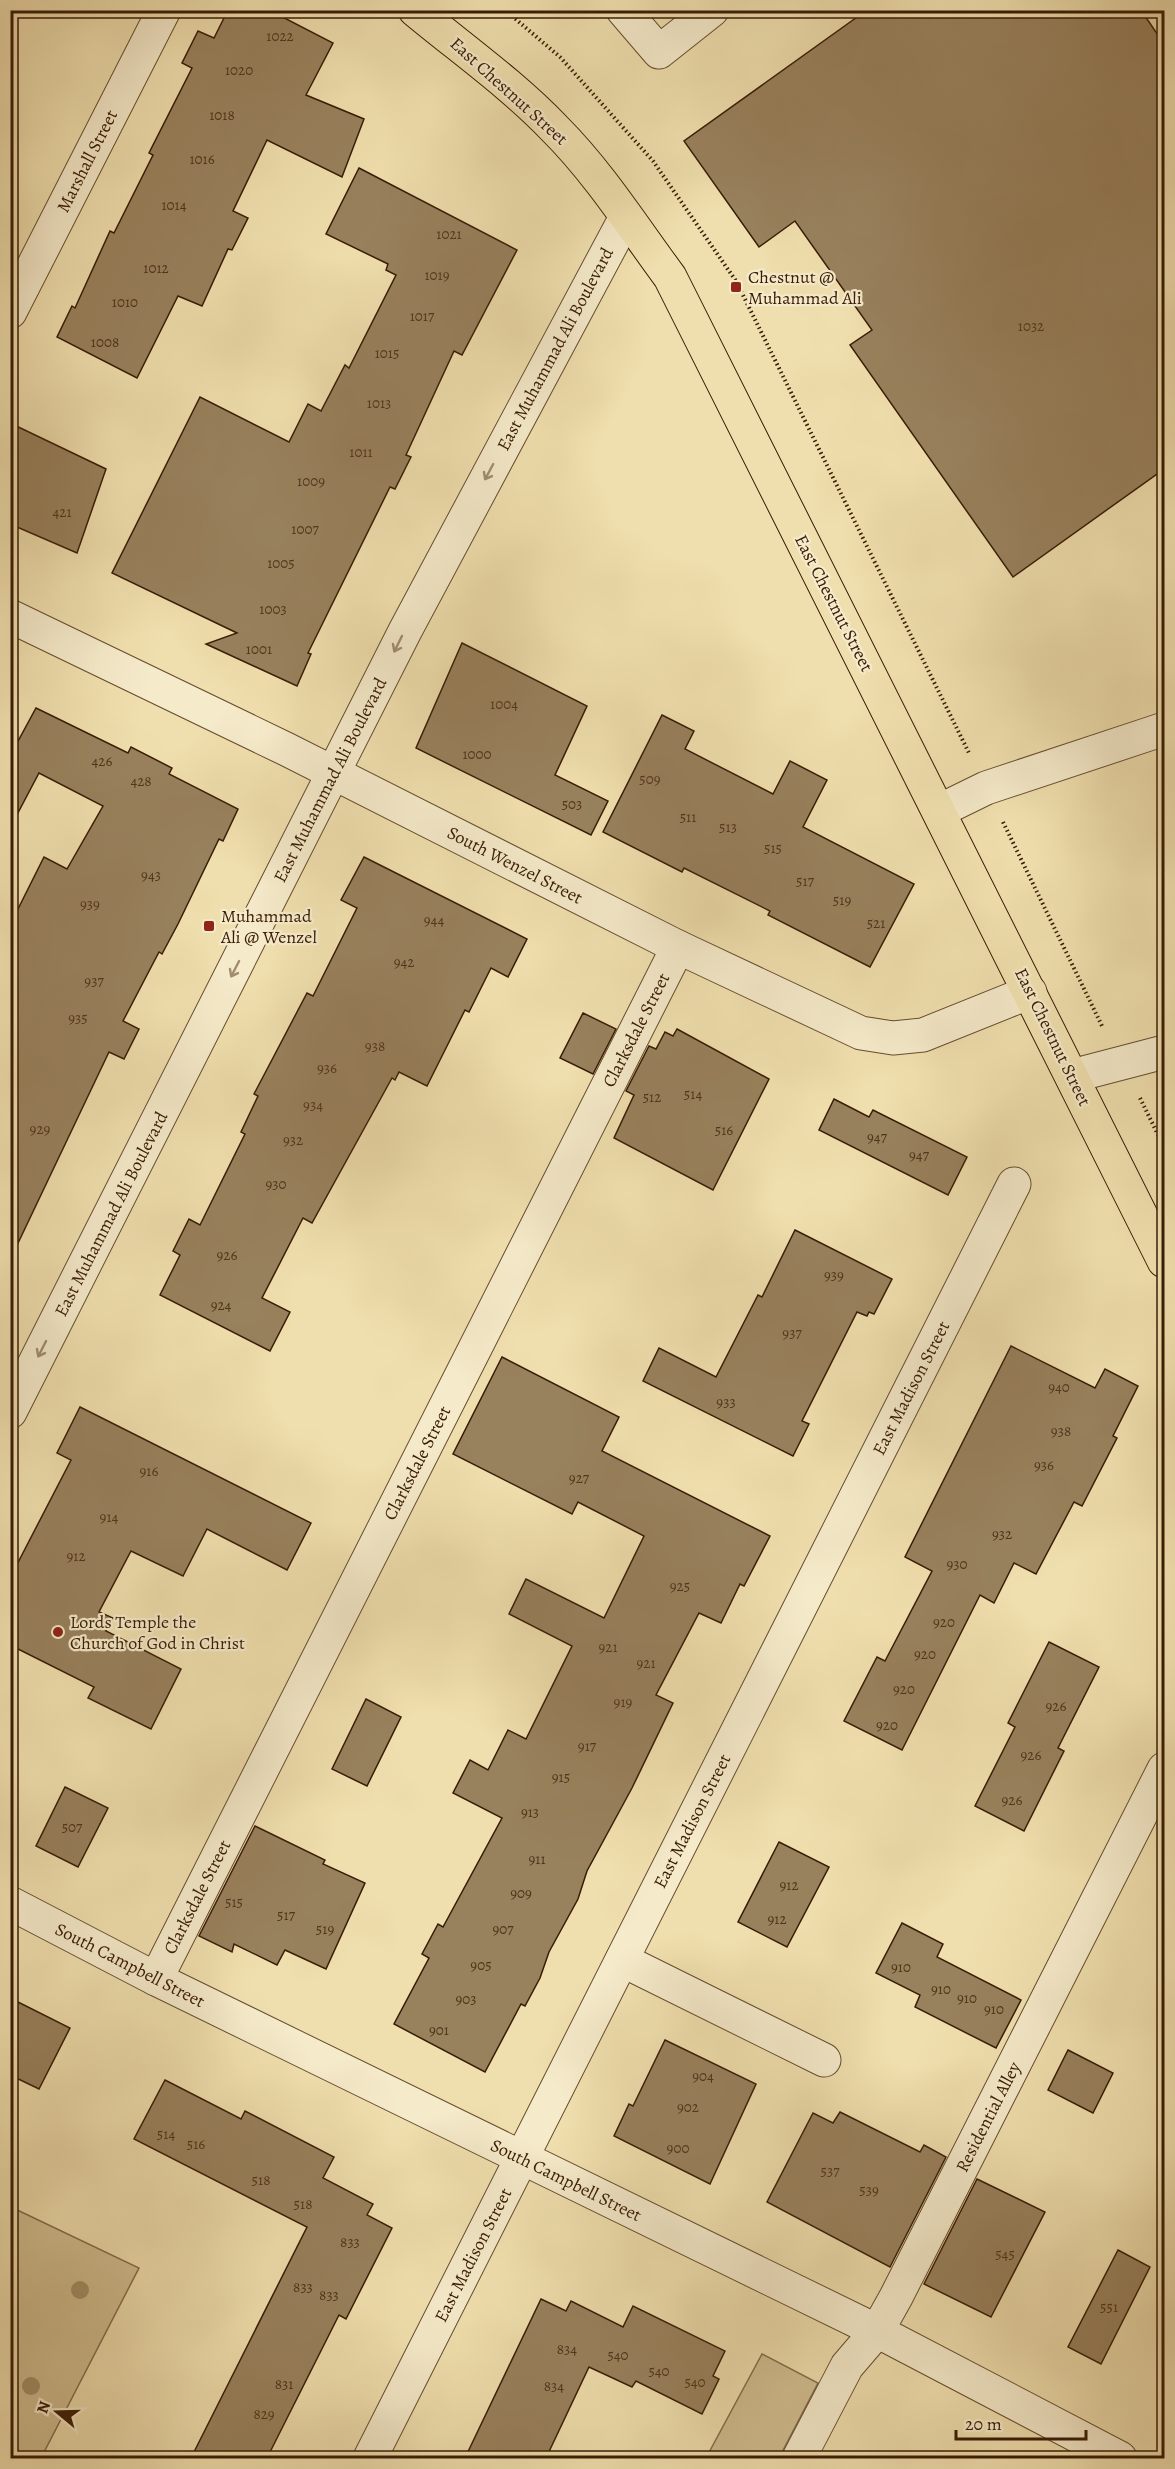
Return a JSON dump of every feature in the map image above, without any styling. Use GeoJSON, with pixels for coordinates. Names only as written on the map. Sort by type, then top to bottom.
{"type":"FeatureCollection","features":[{"type":"Feature","properties":{"kind":"main road","name":"East Chestnut Street"},"geometry":{"type":"LineString","coordinates":[[415,10],[554,128],[584,161],[670,277],[1164,1261]]}},
{"type":"Feature","properties":{"kind":"street","name":"Marshall Street"},"geometry":{"type":"LineString","coordinates":[[10,312],[164,10]]}},
{"type":"Feature","properties":{"kind":"street"},"geometry":{"type":"LineString","coordinates":[[623,10],[659,52],[712,10]]}},
{"type":"Feature","properties":{"kind":"street","name":"East Muhammad Ali Boulevard"},"geometry":{"type":"LineString","coordinates":[[10,1412],[405,631],[626,217]]}},
{"type":"Feature","properties":{"kind":"street","name":"South Wenzel Street"},"geometry":{"type":"LineString","coordinates":[[10,616],[334,773],[678,947],[861,1033],[893,1038],[923,1035],[1030,992]]}},
{"type":"Feature","properties":{"kind":"street"},"geometry":{"type":"LineString","coordinates":[[939,811],[986,788],[1164,729]]}},
{"type":"Feature","properties":{"kind":"street","name":"Clarksdale Street"},"geometry":{"type":"LineString","coordinates":[[156,1979],[678,947]]}},
{"type":"Feature","properties":{"kind":"street"},"geometry":{"type":"LineString","coordinates":[[1072,1076],[1122,1065],[1164,1052]]}},
{"type":"Feature","properties":{"kind":"street","name":"East Madison Street"},"geometry":{"type":"LineString","coordinates":[[370,2458],[1014,1184]]}},
{"type":"Feature","properties":{"kind":"street","name":"Residential Alley"},"geometry":{"type":"LineString","coordinates":[[799,2458],[847,2366],[877,2331],[1164,1769]]}},
{"type":"Feature","properties":{"kind":"street","name":"South Campbell Street"},"geometry":{"type":"LineString","coordinates":[[10,1903],[156,1979],[877,2331],[1120,2458]]}},
{"type":"Feature","properties":{"kind":"street"},"geometry":{"type":"LineString","coordinates":[[622,1960],[824,2060]]}},
{"type":"Feature","properties":{"kind":"path"},"geometry":{"type":"LineString","coordinates":[[505,10],[561,57],[653,161],[736,281],[1164,1147]]}},
{"type":"Feature","properties":{"kind":"shaded area"},"geometry":{"type":"Polygon","coordinates":[[[11,2207],[139,2268],[41,2458],[11,2458],[11,2207]]]}},
{"type":"Feature","properties":{"kind":"shaded area"},"geometry":{"type":"Polygon","coordinates":[[[762,2354],[818,2383],[779,2458],[706,2458],[762,2354]]]}},
{"type":"Feature","properties":{"kind":"building"},"geometry":{"type":"Polygon","coordinates":[[[228,10],[269,10],[333,43],[306,95],[364,119],[342,177],[267,140],[233,211],[248,218],[232,250],[228,249],[202,306],[178,296],[137,378],[57,337],[72,306],[75,308],[110,231],[114,233],[153,155],[149,153],[192,68],[182,63],[198,31],[214,38],[228,10]]]}},
{"type":"Feature","properties":{"kind":"building"},"geometry":{"type":"Polygon","coordinates":[[[867,10],[1141,10],[1164,44],[1164,469],[1013,577],[850,345],[872,330],[795,221],[759,247],[684,141],[867,10]]]}},
{"type":"Feature","properties":{"kind":"building"},"geometry":{"type":"Polygon","coordinates":[[[359,168],[517,250],[462,355],[454,351],[406,455],[411,457],[395,489],[390,487],[308,653],[311,654],[297,686],[206,644],[237,633],[112,573],[200,397],[289,442],[308,404],[321,411],[345,365],[349,368],[396,275],[386,270],[388,264],[326,234],[359,168]]]}},
{"type":"Feature","properties":{"kind":"building"},"geometry":{"type":"Polygon","coordinates":[[[10,423],[106,469],[77,553],[10,524],[10,423]]]}},
{"type":"Feature","properties":{"kind":"building"},"geometry":{"type":"Polygon","coordinates":[[[462,643],[587,706],[555,775],[608,801],[591,835],[416,748],[462,643]]]}},
{"type":"Feature","properties":{"kind":"building"},"geometry":{"type":"Polygon","coordinates":[[[36,708],[128,753],[131,747],[172,768],[169,774],[238,809],[223,841],[219,839],[178,924],[162,954],[159,952],[123,1021],[139,1029],[124,1059],[109,1052],[10,1260],[10,925],[44,857],[67,869],[103,806],[39,773],[10,828],[10,756],[36,708]]]}},
{"type":"Feature","properties":{"kind":"building"},"geometry":{"type":"Polygon","coordinates":[[[662,715],[694,731],[685,749],[773,794],[790,761],[827,780],[803,827],[914,884],[870,967],[768,915],[770,911],[684,868],[682,872],[603,832],[662,715]]]}},
{"type":"Feature","properties":{"kind":"building"},"geometry":{"type":"Polygon","coordinates":[[[364,857],[527,939],[508,977],[491,968],[469,1012],[465,1010],[427,1086],[399,1072],[395,1080],[392,1078],[312,1223],[303,1218],[262,1298],[290,1312],[270,1351],[160,1295],[180,1255],[173,1251],[189,1219],[200,1225],[245,1134],[241,1132],[258,1096],[254,1094],[307,993],[313,996],[357,908],[341,900],[364,857]]]}},
{"type":"Feature","properties":{"kind":"building"},"geometry":{"type":"Polygon","coordinates":[[[583,1013],[616,1029],[593,1074],[560,1058],[583,1013]]]}},
{"type":"Feature","properties":{"kind":"building"},"geometry":{"type":"Polygon","coordinates":[[[677,1029],[769,1079],[713,1190],[614,1138],[634,1095],[626,1091],[649,1046],[656,1049],[665,1032],[673,1036],[677,1029]]]}},
{"type":"Feature","properties":{"kind":"building"},"geometry":{"type":"Polygon","coordinates":[[[834,1099],[869,1117],[873,1110],[967,1157],[948,1195],[819,1130],[834,1099]]]}},
{"type":"Feature","properties":{"kind":"building"},"geometry":{"type":"Polygon","coordinates":[[[795,1230],[892,1279],[874,1314],[869,1312],[867,1316],[857,1312],[802,1421],[809,1424],[793,1456],[643,1381],[659,1348],[716,1377],[758,1295],[762,1297],[795,1230]]]}},
{"type":"Feature","properties":{"kind":"building"},"geometry":{"type":"Polygon","coordinates":[[[1011,1346],[1095,1388],[1105,1369],[1138,1386],[1113,1436],[1117,1438],[1082,1506],[1074,1502],[1036,1574],[1014,1563],[994,1603],[980,1595],[902,1750],[844,1721],[877,1657],[885,1661],[932,1571],[905,1557],[1011,1346]]]}},
{"type":"Feature","properties":{"kind":"building"},"geometry":{"type":"Polygon","coordinates":[[[502,1357],[619,1417],[602,1451],[770,1536],[744,1586],[740,1584],[721,1623],[699,1613],[656,1695],[673,1703],[632,1788],[587,1871],[578,1899],[549,1952],[540,1978],[525,2006],[521,2004],[485,2072],[394,2024],[429,1958],[422,1954],[438,1924],[443,1927],[502,1818],[453,1793],[470,1760],[488,1770],[508,1730],[526,1739],[572,1646],[509,1614],[526,1579],[604,1618],[644,1536],[578,1502],[572,1514],[453,1454],[502,1357]]]}},
{"type":"Feature","properties":{"kind":"building"},"geometry":{"type":"Polygon","coordinates":[[[80,1407],[311,1523],[287,1570],[207,1529],[183,1576],[131,1551],[99,1612],[113,1618],[106,1631],[181,1669],[151,1729],[88,1698],[94,1687],[10,1645],[10,1578],[71,1460],[57,1453],[80,1407]]]}},
{"type":"Feature","properties":{"kind":"building"},"geometry":{"type":"Polygon","coordinates":[[[1049,1642],[1099,1667],[1058,1748],[1064,1751],[1024,1831],[975,1806],[1015,1727],[1008,1723],[1049,1642]]]}},
{"type":"Feature","properties":{"kind":"building"},"geometry":{"type":"Polygon","coordinates":[[[366,1699],[401,1717],[367,1786],[332,1769],[366,1699]]]}},
{"type":"Feature","properties":{"kind":"building"},"geometry":{"type":"Polygon","coordinates":[[[65,1787],[108,1808],[78,1867],[36,1846],[65,1787]]]}},
{"type":"Feature","properties":{"kind":"building"},"geometry":{"type":"Polygon","coordinates":[[[255,1826],[325,1860],[323,1864],[365,1883],[326,1969],[285,1950],[277,1965],[234,1944],[232,1952],[199,1936],[255,1826]]]}},
{"type":"Feature","properties":{"kind":"building"},"geometry":{"type":"Polygon","coordinates":[[[779,1842],[829,1867],[787,1947],[738,1922],[779,1842]]]}},
{"type":"Feature","properties":{"kind":"building"},"geometry":{"type":"Polygon","coordinates":[[[902,1923],[943,1944],[937,1957],[1021,2000],[996,2048],[915,2007],[920,1995],[876,1973],[902,1923]]]}},
{"type":"Feature","properties":{"kind":"building"},"geometry":{"type":"Polygon","coordinates":[[[10,1998],[70,2028],[39,2089],[10,2075],[10,1998]]]}},
{"type":"Feature","properties":{"kind":"building"},"geometry":{"type":"Polygon","coordinates":[[[665,2040],[756,2084],[710,2184],[614,2136],[629,2104],[633,2106],[665,2040]]]}},
{"type":"Feature","properties":{"kind":"building"},"geometry":{"type":"Polygon","coordinates":[[[1068,2050],[1113,2073],[1093,2113],[1048,2090],[1068,2050]]]}},
{"type":"Feature","properties":{"kind":"building"},"geometry":{"type":"Polygon","coordinates":[[[165,2080],[241,2119],[245,2111],[334,2157],[323,2178],[373,2204],[367,2215],[392,2228],[346,2319],[339,2315],[267,2458],[191,2458],[307,2227],[134,2139],[165,2080]]]}},
{"type":"Feature","properties":{"kind":"building"},"geometry":{"type":"Polygon","coordinates":[[[840,2112],[920,2152],[924,2145],[946,2157],[890,2267],[767,2202],[813,2113],[833,2123],[840,2112]]]}},
{"type":"Feature","properties":{"kind":"building"},"geometry":{"type":"Polygon","coordinates":[[[977,2179],[1045,2212],[991,2317],[924,2284],[977,2179]]]}},
{"type":"Feature","properties":{"kind":"building"},"geometry":{"type":"Polygon","coordinates":[[[1118,2250],[1150,2267],[1101,2364],[1068,2347],[1118,2250]]]}},
{"type":"Feature","properties":{"kind":"building"},"geometry":{"type":"Polygon","coordinates":[[[541,2299],[566,2311],[571,2301],[623,2327],[633,2306],[725,2351],[713,2376],[719,2379],[702,2414],[636,2381],[632,2387],[589,2367],[546,2458],[465,2458],[541,2299]]]}},
{"type":"Feature","properties":{"kind":"place","name":"Chestnut @ Muhammad Ali"},"geometry":{"type":"Point","coordinates":[736,287]}},
{"type":"Feature","properties":{"kind":"place","name":"Muhammad Ali @ Wenzel"},"geometry":{"type":"Point","coordinates":[209,926]}},
{"type":"Feature","properties":{"kind":"place","name":"Lords Temple the Church of God in Christ"},"geometry":{"type":"Point","coordinates":[58,1632]}}]}
